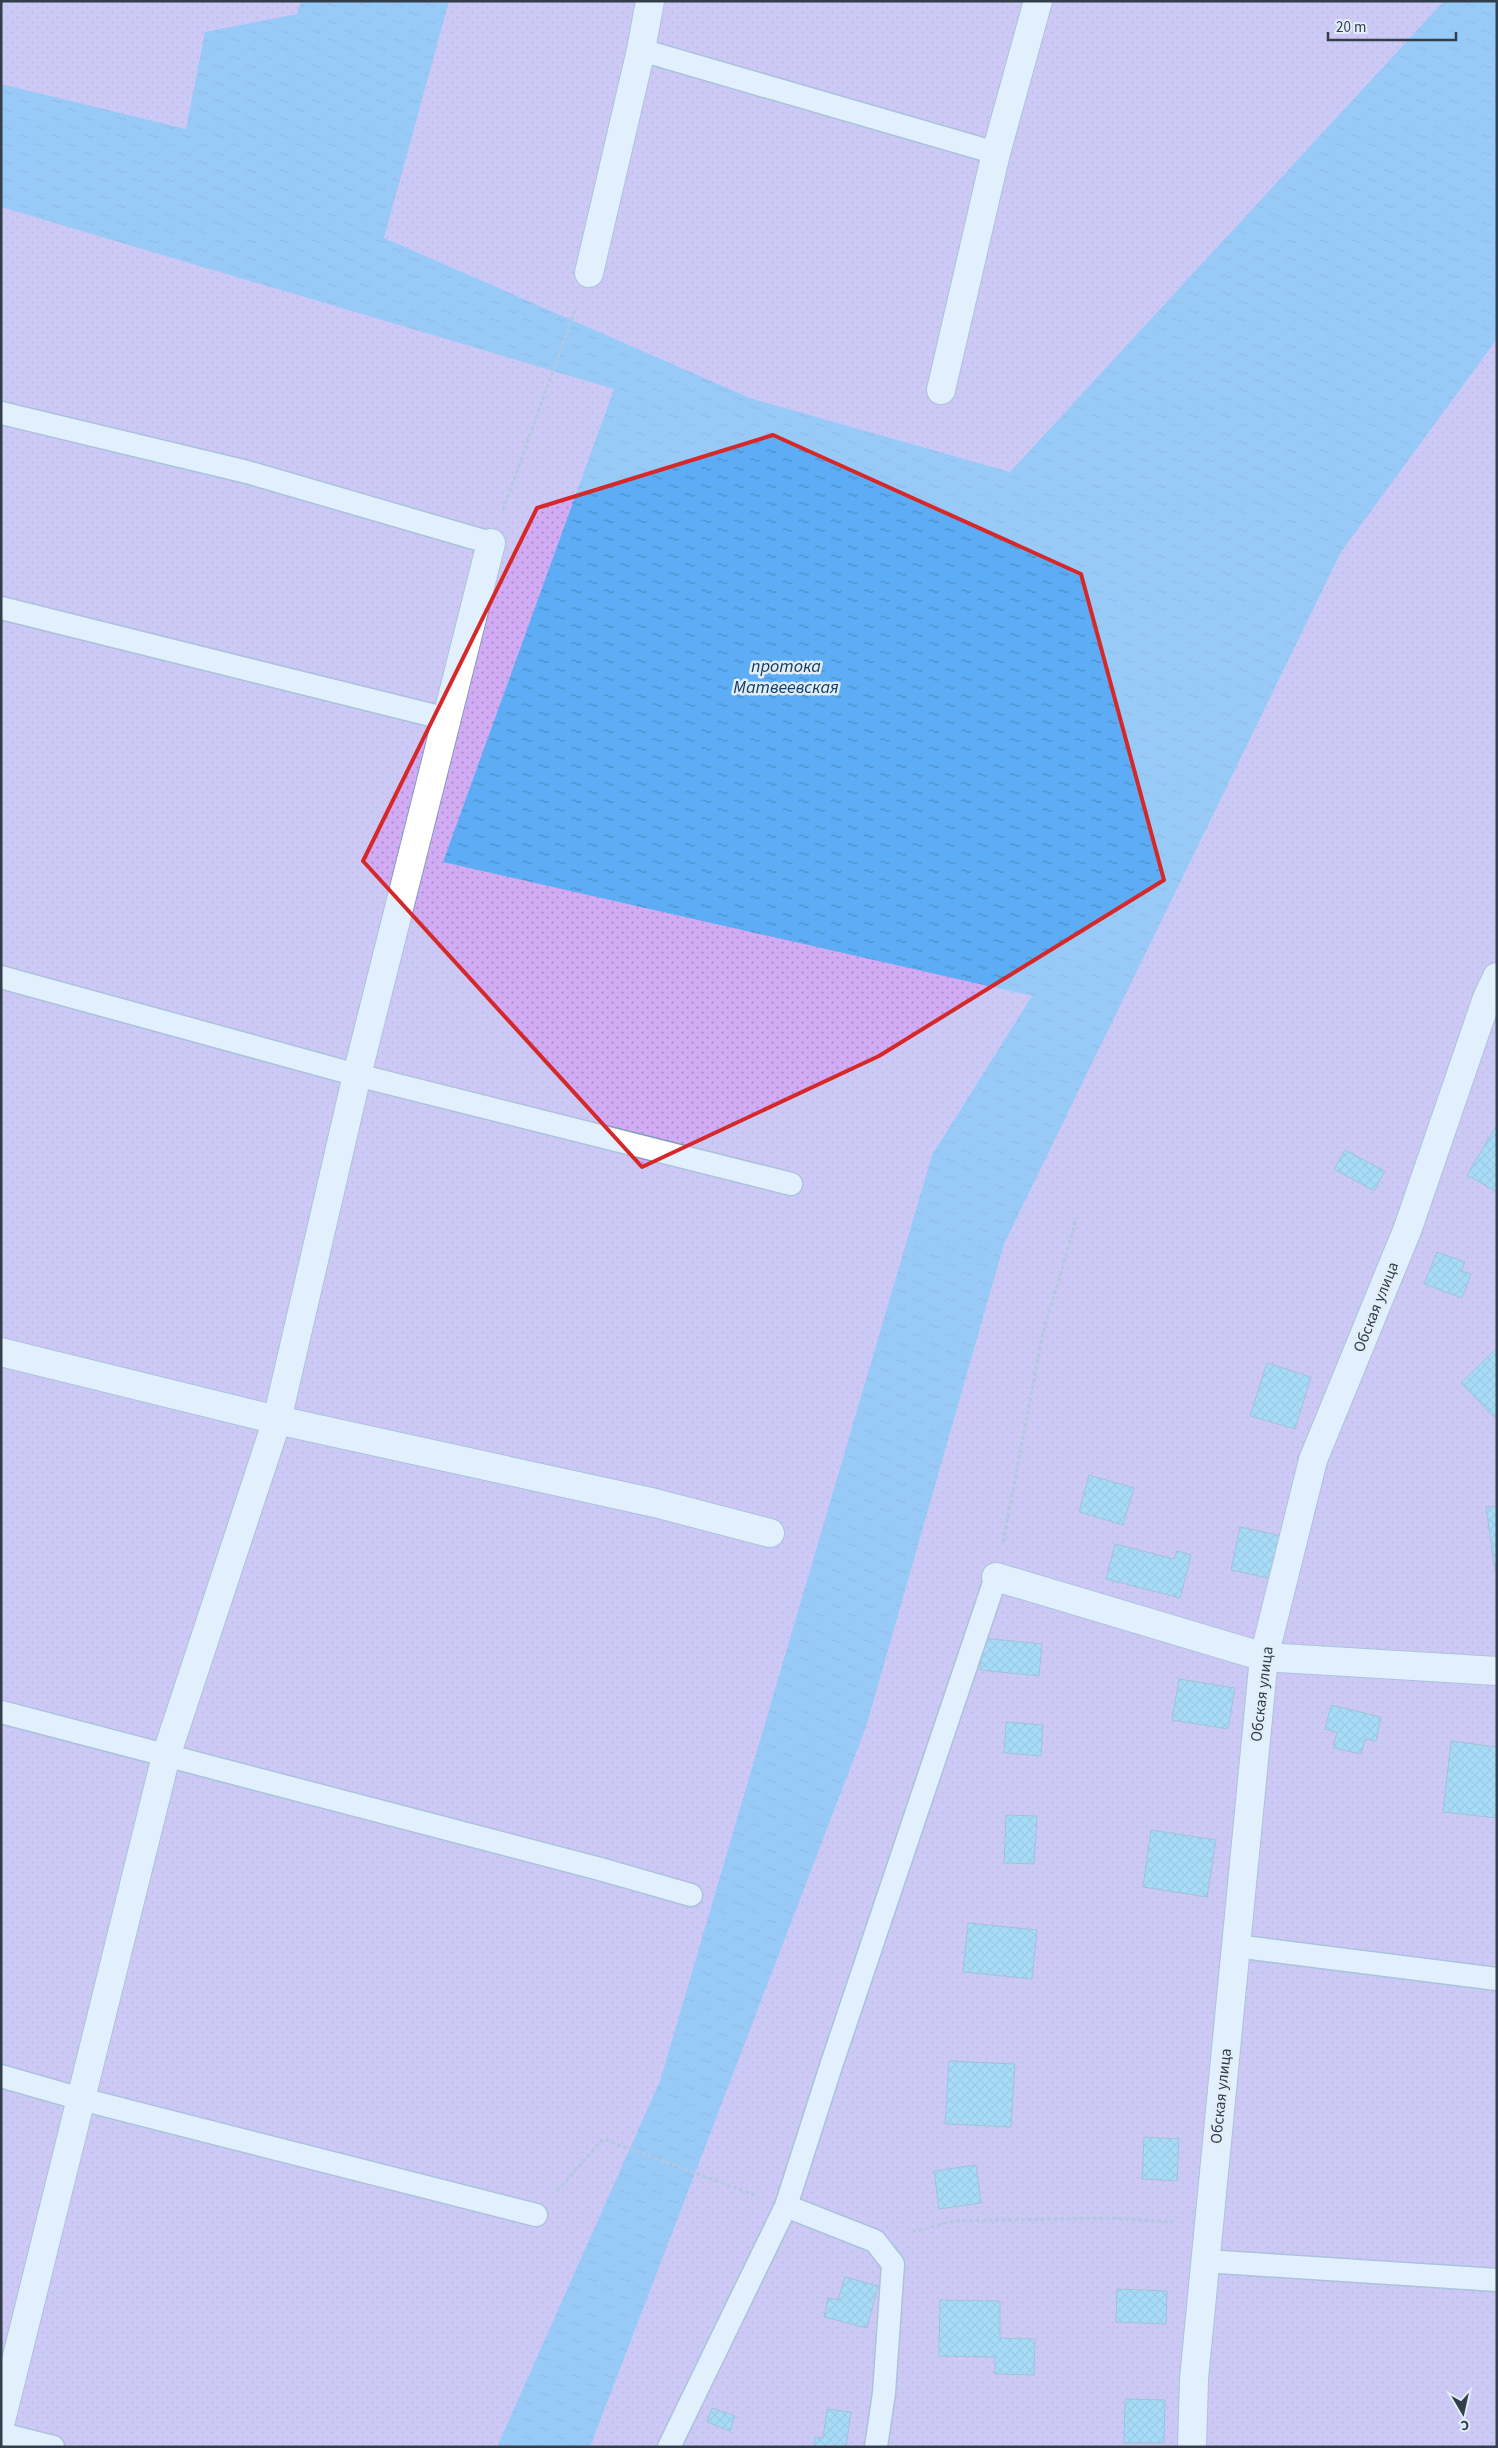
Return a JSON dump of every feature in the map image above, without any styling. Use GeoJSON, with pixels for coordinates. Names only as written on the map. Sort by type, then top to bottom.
{"type":"FeatureCollection","features":[{"type":"Feature","properties":{"kind":"street"},"geometry":{"type":"LineString","coordinates":[[589,273],[641,50],[650,1]]}},
{"type":"Feature","properties":{"kind":"street"},"geometry":{"type":"LineString","coordinates":[[941,390],[996,153],[1038,1]]}},
{"type":"Feature","properties":{"kind":"street"},"geometry":{"type":"LineString","coordinates":[[1,2421],[166,1756],[276,1420],[357,1075],[491,543]]}},
{"type":"Feature","properties":{"kind":"street","name":"Обская улица"},"geometry":{"type":"LineString","coordinates":[[1192,2447],[1194,2379],[1264,1657],[1313,1460],[1408,1228],[1484,1008],[1497,977]]}},
{"type":"Feature","properties":{"kind":"street"},"geometry":{"type":"LineString","coordinates":[[1,1352],[276,1420],[655,1504],[770,1532]]}},
{"type":"Feature","properties":{"kind":"street"},"geometry":{"type":"LineString","coordinates":[[996,1577],[1264,1657],[1497,1670]]}},
{"type":"Feature","properties":{"kind":"lane"},"geometry":{"type":"LineString","coordinates":[[641,50],[996,153]]}},
{"type":"Feature","properties":{"kind":"lane"},"geometry":{"type":"LineString","coordinates":[[1,413],[247,472],[491,543]]}},
{"type":"Feature","properties":{"kind":"lane"},"geometry":{"type":"LineString","coordinates":[[1,608],[447,719]]}},
{"type":"Feature","properties":{"kind":"lane"},"geometry":{"type":"LineString","coordinates":[[1,977],[357,1075],[791,1184]]}},
{"type":"Feature","properties":{"kind":"lane"},"geometry":{"type":"LineString","coordinates":[[669,2447],[786,2206],[832,2063],[996,1577]]}},
{"type":"Feature","properties":{"kind":"lane"},"geometry":{"type":"LineString","coordinates":[[1,1712],[600,1869],[691,1895]]}},
{"type":"Feature","properties":{"kind":"lane"},"geometry":{"type":"LineString","coordinates":[[1236,1946],[1497,1979]]}},
{"type":"Feature","properties":{"kind":"lane"},"geometry":{"type":"LineString","coordinates":[[1,2076],[536,2215]]}},
{"type":"Feature","properties":{"kind":"lane"},"geometry":{"type":"LineString","coordinates":[[786,2206],[875,2241],[893,2264],[884,2394],[876,2447]]}},
{"type":"Feature","properties":{"kind":"lane"},"geometry":{"type":"LineString","coordinates":[[1205,2261],[1497,2280]]}},
{"type":"Feature","properties":{"kind":"lane"},"geometry":{"type":"LineString","coordinates":[[1,2434],[53,2447]]}},
{"type":"Feature","properties":{"kind":"path"},"geometry":{"type":"LineString","coordinates":[[491,543],[539,406],[589,273]]}},
{"type":"Feature","properties":{"kind":"path"},"geometry":{"type":"LineString","coordinates":[[996,1577],[1012,1506],[1043,1333],[1077,1217]]}},
{"type":"Feature","properties":{"kind":"path"},"geometry":{"type":"LineString","coordinates":[[536,2215],[603,2139],[786,2206]]}},
{"type":"Feature","properties":{"kind":"path"},"geometry":{"type":"LineString","coordinates":[[875,2241],[953,2221],[1109,2218],[1184,2223],[1205,2261]]}},
{"type":"Feature","properties":{"kind":"highlighted area"},"geometry":{"type":"Polygon","coordinates":[[[773,435],[1081,574],[1164,880],[879,1056],[642,1167],[363,861],[537,508],[773,435]]]}},
{"type":"Feature","properties":{"kind":"shaded area"},"geometry":{"type":"Polygon","coordinates":[[[1,1],[1497,1],[1497,2447],[1,2447],[1,1]]]}},
{"type":"Feature","properties":{"kind":"water","name":"протока Матвеевская"},"geometry":{"type":"Polygon","coordinates":[[[301,1],[449,1],[384,238],[750,398],[1010,472],[1444,1],[1497,1],[1497,339],[1341,552],[1004,1244],[866,1727],[590,2447],[497,2447],[660,2081],[932,1155],[1032,996],[443,862],[614,389],[1,207],[1,84],[186,129],[205,32],[297,14],[301,1]]]}},
{"type":"Feature","properties":{"kind":"building"},"geometry":{"type":"Polygon","coordinates":[[[1495,1128],[1497,1129],[1497,1192],[1467,1175],[1495,1128]]]}},
{"type":"Feature","properties":{"kind":"building"},"geometry":{"type":"Polygon","coordinates":[[[1345,1150],[1385,1171],[1374,1191],[1334,1169],[1345,1150]]]}},
{"type":"Feature","properties":{"kind":"building"},"geometry":{"type":"Polygon","coordinates":[[[1437,1252],[1465,1262],[1461,1271],[1471,1274],[1462,1298],[1424,1284],[1437,1252]]]}},
{"type":"Feature","properties":{"kind":"building"},"geometry":{"type":"Polygon","coordinates":[[[1497,1350],[1497,1420],[1461,1383],[1497,1350]]]}},
{"type":"Feature","properties":{"kind":"building"},"geometry":{"type":"Polygon","coordinates":[[[1267,1363],[1311,1377],[1295,1429],[1250,1416],[1267,1363]]]}},
{"type":"Feature","properties":{"kind":"building"},"geometry":{"type":"Polygon","coordinates":[[[1089,1475],[1134,1488],[1123,1525],[1079,1512],[1089,1475]]]}},
{"type":"Feature","properties":{"kind":"building"},"geometry":{"type":"Polygon","coordinates":[[[1497,1506],[1497,1570],[1495,1571],[1486,1507],[1497,1506]]]}},
{"type":"Feature","properties":{"kind":"building"},"geometry":{"type":"Polygon","coordinates":[[[1240,1527],[1282,1536],[1272,1579],[1231,1570],[1240,1527]]]}},
{"type":"Feature","properties":{"kind":"building"},"geometry":{"type":"Polygon","coordinates":[[[1115,1544],[1174,1559],[1177,1551],[1191,1555],[1180,1598],[1106,1579],[1115,1544]]]}},
{"type":"Feature","properties":{"kind":"building"},"geometry":{"type":"Polygon","coordinates":[[[983,1638],[1042,1644],[1039,1676],[980,1670],[983,1638]]]}},
{"type":"Feature","properties":{"kind":"building"},"geometry":{"type":"Polygon","coordinates":[[[1179,1679],[1235,1688],[1228,1729],[1172,1720],[1179,1679]]]}},
{"type":"Feature","properties":{"kind":"building"},"geometry":{"type":"Polygon","coordinates":[[[1331,1705],[1381,1717],[1376,1741],[1365,1739],[1361,1754],[1333,1748],[1337,1732],[1325,1729],[1331,1705]]]}},
{"type":"Feature","properties":{"kind":"building"},"geometry":{"type":"Polygon","coordinates":[[[1006,1722],[1043,1725],[1041,1756],[1004,1753],[1006,1722]]]}},
{"type":"Feature","properties":{"kind":"building"},"geometry":{"type":"Polygon","coordinates":[[[1451,1741],[1497,1747],[1497,1818],[1443,1812],[1451,1741]]]}},
{"type":"Feature","properties":{"kind":"building"},"geometry":{"type":"Polygon","coordinates":[[[1006,1815],[1037,1816],[1034,1864],[1004,1863],[1006,1815]]]}},
{"type":"Feature","properties":{"kind":"building"},"geometry":{"type":"Polygon","coordinates":[[[1151,1830],[1216,1840],[1207,1897],[1143,1887],[1151,1830]]]}},
{"type":"Feature","properties":{"kind":"building"},"geometry":{"type":"Polygon","coordinates":[[[968,1923],[1037,1930],[1032,1979],[963,1972],[968,1923]]]}},
{"type":"Feature","properties":{"kind":"building"},"geometry":{"type":"Polygon","coordinates":[[[949,2061],[1015,2064],[1011,2127],[945,2124],[949,2061]]]}},
{"type":"Feature","properties":{"kind":"building"},"geometry":{"type":"Polygon","coordinates":[[[1144,2137],[1179,2139],[1177,2181],[1142,2179],[1144,2137]]]}},
{"type":"Feature","properties":{"kind":"building"},"geometry":{"type":"Polygon","coordinates":[[[976,2165],[981,2203],[939,2209],[934,2171],[976,2165]]]}},
{"type":"Feature","properties":{"kind":"building"},"geometry":{"type":"Polygon","coordinates":[[[845,2277],[878,2286],[867,2328],[824,2317],[828,2298],[838,2300],[845,2277]]]}},
{"type":"Feature","properties":{"kind":"building"},"geometry":{"type":"Polygon","coordinates":[[[1117,2289],[1167,2291],[1166,2324],[1116,2322],[1117,2289]]]}},
{"type":"Feature","properties":{"kind":"building"},"geometry":{"type":"Polygon","coordinates":[[[940,2300],[1000,2301],[1000,2338],[1035,2339],[1034,2375],[995,2374],[995,2357],[939,2356],[940,2300]]]}},
{"type":"Feature","properties":{"kind":"building"},"geometry":{"type":"Polygon","coordinates":[[[1125,2399],[1165,2400],[1164,2443],[1124,2443],[1125,2399]]]}},
{"type":"Feature","properties":{"kind":"building"},"geometry":{"type":"Polygon","coordinates":[[[712,2408],[735,2416],[730,2431],[707,2422],[712,2408]]]}},
{"type":"Feature","properties":{"kind":"building"},"geometry":{"type":"Polygon","coordinates":[[[827,2409],[851,2412],[846,2447],[814,2447],[815,2437],[823,2438],[827,2409]]]}}]}
